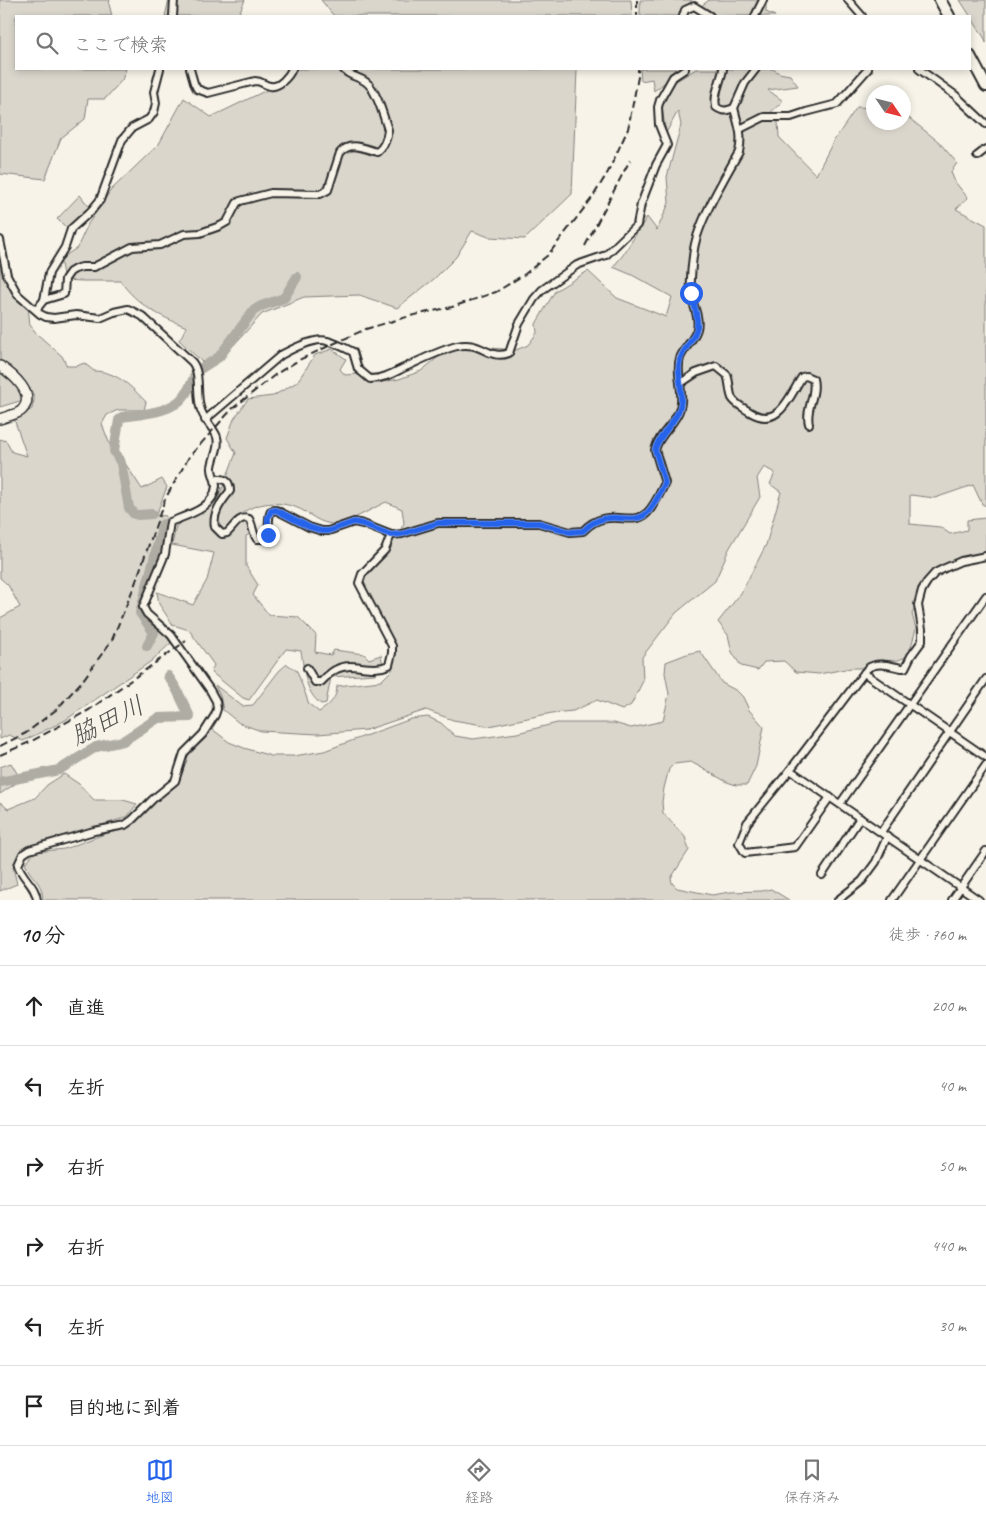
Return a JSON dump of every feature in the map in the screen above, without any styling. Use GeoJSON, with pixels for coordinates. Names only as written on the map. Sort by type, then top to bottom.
{"type":"FeatureCollection","features":[{"type":"Feature","properties":{"kind":"main road"},"geometry":{"type":"LineString","coordinates":[[940,0],[948,15]]}},
{"type":"Feature","properties":{"kind":"main road"},"geometry":{"type":"LineString","coordinates":[[971,58],[986,86]]}},
{"type":"Feature","properties":{"kind":"street"},"geometry":{"type":"LineString","coordinates":[[173,15],[174,0]]}},
{"type":"Feature","properties":{"kind":"street"},"geometry":{"type":"LineString","coordinates":[[756,15],[763,0]]}},
{"type":"Feature","properties":{"kind":"street"},"geometry":{"type":"LineString","coordinates":[[848,0],[861,15]]}},
{"type":"Feature","properties":{"kind":"street"},"geometry":{"type":"LineString","coordinates":[[683,15],[685,10],[694,6],[708,15]]}},
{"type":"Feature","properties":{"kind":"street"},"geometry":{"type":"LineString","coordinates":[[36,310],[44,300],[52,268],[65,248],[71,229],[100,200],[122,140],[132,128],[149,119],[154,112],[156,103],[154,92],[160,70]]}},
{"type":"Feature","properties":{"kind":"street"},"geometry":{"type":"LineString","coordinates":[[190,70],[197,89],[208,92],[255,80],[260,80],[270,86],[276,86],[288,76],[291,70]]}},
{"type":"Feature","properties":{"kind":"street"},"geometry":{"type":"LineString","coordinates":[[44,300],[64,294],[65,279],[75,269],[94,267],[132,247],[160,245],[184,234],[200,233],[220,226],[226,222],[240,201],[271,193],[324,193],[328,190],[343,149],[352,145],[377,152],[388,136],[388,130],[368,83],[360,78],[349,76],[344,70]]}},
{"type":"Feature","properties":{"kind":"street"},"geometry":{"type":"LineString","coordinates":[[205,420],[282,355],[296,347],[322,340],[353,352],[358,369],[370,379],[390,376],[422,359],[456,346],[471,344],[494,354],[502,355],[509,352],[519,324],[534,299],[542,290],[577,265],[606,255],[637,226],[643,198],[656,165],[667,145],[658,118],[660,100],[673,77],[684,70]]}},
{"type":"Feature","properties":{"kind":"street"},"geometry":{"type":"LineString","coordinates":[[722,70],[721,80],[714,96],[716,107],[726,111],[734,108]]}},
{"type":"Feature","properties":{"kind":"street"},"geometry":{"type":"LineString","coordinates":[[215,478],[226,480],[230,491],[220,505],[214,520],[214,527],[222,534],[227,533],[240,519],[245,518],[249,519],[252,523],[254,535],[257,538],[263,539],[268,535],[268,518],[271,511],[276,510],[309,527],[322,531],[328,531],[354,522],[391,535],[402,534],[438,523],[539,523],[570,532],[583,531],[590,524],[607,517],[634,519],[647,512],[655,502],[665,483],[655,450],[662,434],[680,408],[680,358],[698,326],[691,293],[694,249],[697,236],[739,152],[740,129],[734,108],[745,82],[755,70]]}},
{"type":"Feature","properties":{"kind":"street"},"geometry":{"type":"LineString","coordinates":[[740,129],[764,117],[792,117],[837,104],[867,70]]}},
{"type":"Feature","properties":{"kind":"street"},"geometry":{"type":"LineString","coordinates":[[919,70],[955,95],[986,124]]}},
{"type":"Feature","properties":{"kind":"street"},"geometry":{"type":"LineString","coordinates":[[977,156],[986,149]]}},
{"type":"Feature","properties":{"kind":"street"},"geometry":{"type":"LineString","coordinates":[[0,240],[8,275],[18,295],[46,317],[54,318],[76,315],[93,319],[128,309],[142,316],[195,366],[198,376],[197,394],[205,420],[217,435],[218,445],[212,469],[216,485],[214,493],[203,508],[170,522],[161,567],[152,582],[143,607],[147,614],[171,635],[210,690],[216,701],[217,709],[215,715],[203,734],[184,753],[175,780],[132,820],[125,825],[94,831],[29,850],[23,854],[18,864],[20,871],[34,889],[37,900]]}},
{"type":"Feature","properties":{"kind":"street"},"geometry":{"type":"LineString","coordinates":[[0,366],[12,375],[26,392],[26,402],[22,410],[0,419]]}},
{"type":"Feature","properties":{"kind":"street"},"geometry":{"type":"LineString","coordinates":[[681,383],[696,373],[716,366],[728,375],[734,402],[756,416],[765,418],[783,408],[802,377],[806,376],[813,379],[815,391],[807,418],[809,424]]}},
{"type":"Feature","properties":{"kind":"street"},"geometry":{"type":"LineString","coordinates":[[307,668],[316,682],[322,682],[335,669],[341,667],[377,669],[389,665],[392,646],[359,584],[362,574],[385,550],[391,535]]}},
{"type":"Feature","properties":{"kind":"street"},"geometry":{"type":"LineString","coordinates":[[830,797],[795,847],[745,853],[739,843],[747,823],[864,673],[871,666],[879,664],[905,668],[922,641],[918,605],[922,590],[927,582],[945,568],[961,561],[986,556]]}},
{"type":"Feature","properties":{"kind":"street"},"geometry":{"type":"LineString","coordinates":[[840,804],[986,596]]}},
{"type":"Feature","properties":{"kind":"street"},"geometry":{"type":"LineString","coordinates":[[864,673],[986,757]]}},
{"type":"Feature","properties":{"kind":"street"},"geometry":{"type":"LineString","coordinates":[[838,900],[862,881],[876,862],[884,834],[986,679]]}},
{"type":"Feature","properties":{"kind":"street"},"geometry":{"type":"LineString","coordinates":[[892,900],[986,765]]}},
{"type":"Feature","properties":{"kind":"street"},"geometry":{"type":"LineString","coordinates":[[790,770],[979,900]]}},
{"type":"Feature","properties":{"kind":"street"},"geometry":{"type":"LineString","coordinates":[[822,875],[860,818]]}},
{"type":"Feature","properties":{"kind":"street"},"geometry":{"type":"LineString","coordinates":[[952,900],[986,850]]}},
{"type":"Feature","properties":{"kind":"shaded area"},"geometry":{"type":"Polygon","coordinates":[[[0,0],[110,0],[112,15],[15,15],[15,70],[126,70],[122,80],[105,99],[88,99],[85,119],[61,138],[45,179],[0,174],[0,0]]]}},
{"type":"Feature","properties":{"kind":"shaded area"},"geometry":{"type":"Polygon","coordinates":[[[169,0],[245,0],[238,15],[165,15],[169,0]]]}},
{"type":"Feature","properties":{"kind":"shaded area"},"geometry":{"type":"Polygon","coordinates":[[[321,0],[631,0],[632,15],[333,15],[321,0]]]}},
{"type":"Feature","properties":{"kind":"shaded area"},"geometry":{"type":"Polygon","coordinates":[[[640,0],[692,0],[683,11],[684,15],[640,15],[640,0]]]}},
{"type":"Feature","properties":{"kind":"shaded area"},"geometry":{"type":"Polygon","coordinates":[[[709,0],[766,0],[766,12],[773,15],[700,15],[700,7],[709,0]]]}},
{"type":"Feature","properties":{"kind":"shaded area"},"geometry":{"type":"Polygon","coordinates":[[[960,0],[986,0],[986,43],[971,15],[960,0]]]}},
{"type":"Feature","properties":{"kind":"shaded area"},"geometry":{"type":"Polygon","coordinates":[[[293,70],[577,70],[572,194],[525,239],[489,237],[472,231],[456,257],[434,279],[397,308],[359,295],[304,297],[262,314],[220,360],[202,362],[179,340],[187,327],[149,309],[134,297],[120,281],[64,280],[60,259],[77,248],[88,224],[111,190],[159,144],[184,98],[211,117],[271,88],[293,70]]]}},
{"type":"Feature","properties":{"kind":"shaded area"},"geometry":{"type":"Polygon","coordinates":[[[640,70],[681,70],[654,91],[652,79],[641,81],[640,70]]]}},
{"type":"Feature","properties":{"kind":"shaded area"},"geometry":{"type":"Polygon","coordinates":[[[694,70],[774,70],[790,75],[798,86],[768,90],[783,101],[769,114],[778,122],[779,137],[816,175],[833,142],[857,107],[866,108],[866,130],[911,130],[911,120],[939,142],[957,163],[951,172],[955,182],[968,198],[956,209],[986,225],[986,506],[982,504],[973,485],[935,498],[910,495],[910,524],[940,527],[950,534],[967,530],[967,520],[986,518],[986,557],[946,570],[928,586],[912,614],[916,629],[906,657],[896,661],[881,660],[861,668],[819,674],[796,672],[784,661],[764,662],[758,670],[741,666],[732,652],[728,635],[718,622],[741,593],[766,545],[781,492],[770,484],[775,473],[764,467],[757,478],[760,497],[729,549],[715,581],[676,613],[642,657],[643,681],[631,705],[622,710],[597,700],[573,711],[552,713],[489,726],[453,720],[426,710],[366,730],[318,734],[261,731],[239,723],[223,710],[215,685],[242,706],[253,705],[279,671],[287,664],[297,671],[309,704],[319,712],[332,701],[336,694],[337,686],[381,681],[392,670],[395,654],[360,573],[401,529],[404,523],[402,509],[386,502],[337,524],[330,524],[295,507],[277,503],[252,507],[232,523],[243,517],[256,531],[246,536],[246,566],[258,585],[253,595],[269,615],[298,617],[316,635],[315,652],[331,655],[334,650],[364,654],[369,659],[381,655],[383,665],[375,674],[331,677],[326,703],[321,704],[308,687],[301,651],[286,649],[249,700],[243,698],[211,672],[214,665],[189,630],[173,625],[159,604],[157,592],[193,605],[207,580],[214,553],[172,545],[176,526],[198,515],[218,499],[236,453],[227,438],[234,419],[248,399],[273,396],[297,382],[315,355],[332,349],[346,359],[340,369],[345,375],[356,374],[377,383],[399,379],[421,371],[453,345],[516,350],[528,345],[537,333],[536,324],[555,291],[588,271],[617,298],[666,317],[672,297],[613,267],[623,255],[647,217],[657,230],[669,203],[667,177],[681,125],[678,111],[666,133],[662,108],[673,83],[694,70]]]}},
{"type":"Feature","properties":{"kind":"shaded area"},"geometry":{"type":"Polygon","coordinates":[[[80,195],[90,208],[68,229],[57,219],[80,195]]]}},
{"type":"Feature","properties":{"kind":"shaded area"},"geometry":{"type":"Polygon","coordinates":[[[0,249],[6,277],[28,306],[30,325],[37,334],[62,356],[67,366],[77,366],[84,363],[94,371],[116,377],[146,402],[144,410],[118,410],[107,415],[102,424],[110,445],[123,460],[142,489],[162,479],[167,487],[156,515],[166,516],[162,548],[143,605],[171,643],[150,662],[64,721],[23,741],[9,735],[0,739],[0,618],[20,607],[8,585],[0,578],[0,439],[6,441],[12,452],[27,456],[14,419],[32,409],[34,398],[25,382],[0,362],[0,249]]]}},
{"type":"Feature","properties":{"kind":"shaded area"},"geometry":{"type":"Polygon","coordinates":[[[0,371],[24,393],[23,400],[0,407],[0,371]]]}},
{"type":"Feature","properties":{"kind":"shaded area"},"geometry":{"type":"Polygon","coordinates":[[[700,651],[722,683],[737,691],[743,697],[749,710],[764,727],[756,766],[747,785],[736,785],[727,782],[691,762],[674,764],[669,769],[662,802],[663,813],[685,837],[689,850],[671,878],[672,883],[677,888],[712,895],[771,889],[789,900],[43,900],[41,888],[27,869],[25,863],[35,852],[64,849],[129,825],[169,790],[180,776],[184,763],[191,751],[204,740],[212,729],[229,742],[244,748],[271,756],[294,756],[324,751],[411,719],[428,717],[441,723],[455,736],[473,739],[517,733],[557,723],[614,723],[631,728],[663,721],[669,694],[665,673],[666,662],[700,651]]]}},
{"type":"Feature","properties":{"kind":"shaded area"},"geometry":{"type":"Polygon","coordinates":[[[11,763],[21,780],[0,794],[0,767],[11,763]]]}},
{"type":"Feature","properties":{"kind":"shaded area"},"geometry":{"type":"Polygon","coordinates":[[[64,774],[79,784],[94,800],[123,800],[137,804],[127,817],[42,841],[22,853],[13,867],[17,884],[0,891],[0,802],[8,809],[35,798],[47,785],[64,774]]]}},
{"type":"Feature","properties":{"kind":"waterway","name":"脇田川"},"geometry":{"type":"LineString","coordinates":[[200,369],[219,357],[253,311],[261,306],[284,298],[297,277]]}},
{"type":"Feature","properties":{"kind":"waterway","name":"脇田川"},"geometry":{"type":"LineString","coordinates":[[152,514],[134,514],[129,508],[121,463],[114,451],[119,420],[122,417],[155,412],[179,402],[186,394],[195,375]]}},
{"type":"Feature","properties":{"kind":"waterway","name":"脇田川"},"geometry":{"type":"LineString","coordinates":[[147,646],[154,633],[140,613],[163,524]]}},
{"type":"Feature","properties":{"kind":"waterway","name":"脇田川"},"geometry":{"type":"LineString","coordinates":[[0,782],[59,770],[96,747],[123,741],[158,718],[190,717],[168,676]]}},
{"type":"Feature","properties":{"kind":"railway"},"geometry":{"type":"LineString","coordinates":[[637,0],[637,15]]}},
{"type":"Feature","properties":{"kind":"railway"},"geometry":{"type":"LineString","coordinates":[[0,746],[26,733],[57,709],[83,680],[112,640],[135,584],[165,499],[189,457],[232,409],[276,374],[299,360],[366,329],[410,316],[452,307],[496,292],[525,274],[548,255],[592,198],[608,172],[628,129],[638,70]]}},
{"type":"Feature","properties":{"kind":"railway"},"geometry":{"type":"LineString","coordinates":[[585,246],[630,160]]}},
{"type":"Feature","properties":{"kind":"railway"},"geometry":{"type":"LineString","coordinates":[[0,755],[30,742],[89,710],[186,641]]}},
{"type":"Feature","properties":{"kind":"route"},"geometry":{"type":"LineString","coordinates":[[268,535],[268,518],[271,511],[276,510],[316,530],[328,531],[346,523],[354,522],[391,535],[402,534],[423,526],[438,523],[539,523],[570,532],[583,531],[590,524],[607,517],[634,519],[640,517],[655,502],[665,483],[655,450],[656,444],[680,408],[682,395],[680,358],[698,326],[691,293]]}}]}
